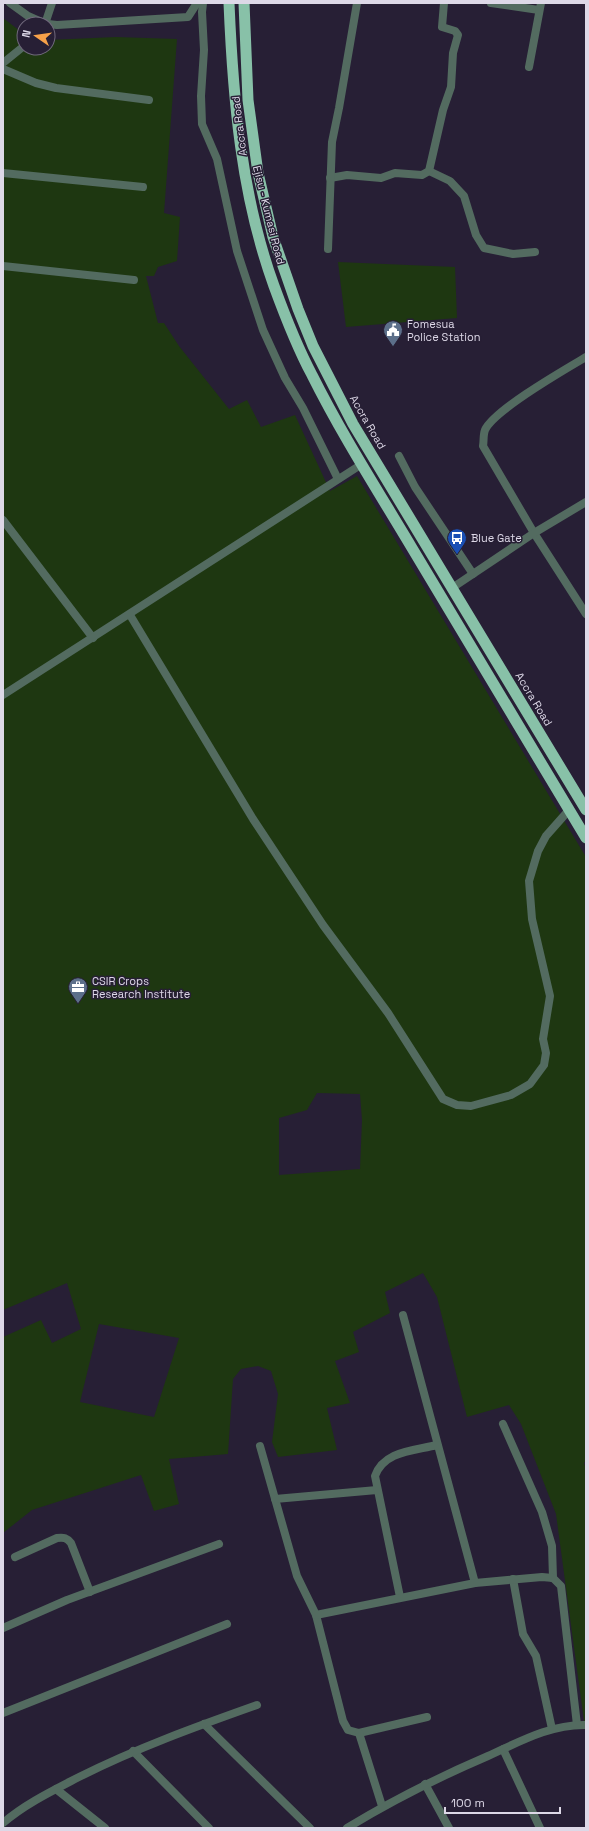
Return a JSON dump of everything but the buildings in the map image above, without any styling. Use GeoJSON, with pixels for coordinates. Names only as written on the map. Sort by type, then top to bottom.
{"type":"FeatureCollection","features":[{"type":"Feature","properties":{"kind":"highway","name":"Ejisu - Kumasi Road"},"geometry":{"type":"LineString","coordinates":[[229,3],[231,65],[237,122],[246,179],[259,237],[274,284],[296,342],[312,376],[362,464]]}},
{"type":"Feature","properties":{"kind":"highway","name":"Accra Road"},"geometry":{"type":"LineString","coordinates":[[244,3],[248,100],[252,136],[266,209],[286,277],[298,309],[327,375],[353,424],[586,810]]}},
{"type":"Feature","properties":{"kind":"highway"},"geometry":{"type":"LineString","coordinates":[[362,464],[586,838]]}},
{"type":"Feature","properties":{"kind":"street"},"geometry":{"type":"LineString","coordinates":[[10,3],[28,16]]}},
{"type":"Feature","properties":{"kind":"street"},"geometry":{"type":"LineString","coordinates":[[48,16],[52,3]]}},
{"type":"Feature","properties":{"kind":"street"},"geometry":{"type":"LineString","coordinates":[[56,26],[188,17],[197,3]]}},
{"type":"Feature","properties":{"kind":"street"},"geometry":{"type":"LineString","coordinates":[[204,3],[202,12],[204,50],[201,96],[202,124],[217,159],[237,251],[263,330],[285,378],[303,408],[338,478]]}},
{"type":"Feature","properties":{"kind":"street"},"geometry":{"type":"LineString","coordinates":[[328,249],[332,142],[340,108],[357,3]]}},
{"type":"Feature","properties":{"kind":"street"},"geometry":{"type":"LineString","coordinates":[[330,178],[347,175],[381,178],[395,173],[422,175],[429,171],[443,110],[451,87],[453,53],[458,35],[455,31],[442,27],[444,3]]}},
{"type":"Feature","properties":{"kind":"street"},"geometry":{"type":"LineString","coordinates":[[491,3],[540,6],[529,67]]}},
{"type":"Feature","properties":{"kind":"street"},"geometry":{"type":"LineString","coordinates":[[3,63],[16,52]]}},
{"type":"Feature","properties":{"kind":"street"},"geometry":{"type":"LineString","coordinates":[[3,69],[36,83],[56,88],[149,100]]}},
{"type":"Feature","properties":{"kind":"street"},"geometry":{"type":"LineString","coordinates":[[429,171],[450,181],[464,196],[476,235],[484,248],[513,254],[535,252]]}},
{"type":"Feature","properties":{"kind":"street"},"geometry":{"type":"LineString","coordinates":[[3,173],[142,186]]}},
{"type":"Feature","properties":{"kind":"street"},"geometry":{"type":"LineString","coordinates":[[3,266],[134,280]]}},
{"type":"Feature","properties":{"kind":"street"},"geometry":{"type":"LineString","coordinates":[[586,357],[531,391],[491,421],[484,432],[484,446],[534,533],[586,614]]}},
{"type":"Feature","properties":{"kind":"street"},"geometry":{"type":"LineString","coordinates":[[399,456],[415,488],[473,574]]}},
{"type":"Feature","properties":{"kind":"street"},"geometry":{"type":"LineString","coordinates":[[3,695],[130,615],[338,478],[362,464]]}},
{"type":"Feature","properties":{"kind":"street"},"geometry":{"type":"LineString","coordinates":[[452,588],[534,533],[586,502]]}},
{"type":"Feature","properties":{"kind":"street"},"geometry":{"type":"LineString","coordinates":[[3,520],[93,638]]}},
{"type":"Feature","properties":{"kind":"street"},"geometry":{"type":"LineString","coordinates":[[130,615],[253,819],[323,925],[388,1013],[443,1099],[457,1105],[471,1106],[511,1095],[530,1084],[544,1065],[546,1053],[543,1039],[550,996],[532,918],[529,881],[538,851],[546,836],[569,810]]}},
{"type":"Feature","properties":{"kind":"street"},"geometry":{"type":"LineString","coordinates":[[403,1315],[475,1583]]}},
{"type":"Feature","properties":{"kind":"street"},"geometry":{"type":"LineString","coordinates":[[503,1424],[540,1507],[552,1546],[553,1578]]}},
{"type":"Feature","properties":{"kind":"street"},"geometry":{"type":"LineString","coordinates":[[400,1597],[375,1476],[378,1466],[391,1456],[437,1445]]}},
{"type":"Feature","properties":{"kind":"street"},"geometry":{"type":"LineString","coordinates":[[260,1446],[298,1576],[316,1614],[343,1721],[348,1730],[359,1734],[427,1717]]}},
{"type":"Feature","properties":{"kind":"street"},"geometry":{"type":"LineString","coordinates":[[275,1499],[377,1490]]}},
{"type":"Feature","properties":{"kind":"street"},"geometry":{"type":"LineString","coordinates":[[16,1557],[58,1538],[69,1539],[90,1592]]}},
{"type":"Feature","properties":{"kind":"street"},"geometry":{"type":"LineString","coordinates":[[3,1628],[90,1592],[219,1544]]}},
{"type":"Feature","properties":{"kind":"street"},"geometry":{"type":"LineString","coordinates":[[316,1614],[475,1583],[542,1577],[553,1578],[561,1586],[577,1725]]}},
{"type":"Feature","properties":{"kind":"street"},"geometry":{"type":"LineString","coordinates":[[513,1579],[523,1634],[536,1656],[552,1729]]}},
{"type":"Feature","properties":{"kind":"street"},"geometry":{"type":"LineString","coordinates":[[3,1713],[227,1624]]}},
{"type":"Feature","properties":{"kind":"street"},"geometry":{"type":"LineString","coordinates":[[3,1823],[15,1813],[56,1789],[133,1751],[257,1705]]}},
{"type":"Feature","properties":{"kind":"street"},"geometry":{"type":"LineString","coordinates":[[204,1724],[310,1828]]}},
{"type":"Feature","properties":{"kind":"street"},"geometry":{"type":"LineString","coordinates":[[347,1828],[382,1806],[425,1784],[529,1737],[552,1729],[586,1725]]}},
{"type":"Feature","properties":{"kind":"street"},"geometry":{"type":"LineString","coordinates":[[359,1734],[382,1806]]}},
{"type":"Feature","properties":{"kind":"street"},"geometry":{"type":"LineString","coordinates":[[503,1749],[540,1828]]}},
{"type":"Feature","properties":{"kind":"street"},"geometry":{"type":"LineString","coordinates":[[133,1751],[209,1828]]}},
{"type":"Feature","properties":{"kind":"street"},"geometry":{"type":"LineString","coordinates":[[425,1784],[449,1828]]}},
{"type":"Feature","properties":{"kind":"street"},"geometry":{"type":"LineString","coordinates":[[56,1789],[105,1828]]}},
{"type":"Feature","properties":{"kind":"green space"},"geometry":{"type":"Polygon","coordinates":[[[3,18],[16,28],[16,56],[56,56],[56,40],[116,37],[177,39],[164,213],[180,217],[177,261],[158,267],[154,276],[146,276],[158,323],[164,323],[179,346],[229,409],[247,400],[261,427],[295,415],[330,491],[357,476],[586,857],[586,1461],[584,1463],[586,1469],[586,1721],[584,1721],[556,1514],[521,1424],[509,1405],[467,1417],[437,1297],[423,1273],[385,1292],[390,1313],[353,1332],[359,1352],[335,1361],[350,1403],[327,1408],[337,1450],[278,1457],[272,1442],[278,1394],[271,1371],[258,1366],[241,1369],[233,1379],[228,1454],[169,1459],[179,1504],[154,1511],[141,1475],[32,1510],[3,1533],[3,1337],[41,1320],[52,1343],[81,1329],[67,1283],[3,1310],[3,18]],[[317,1093],[307,1110],[279,1118],[279,1175],[360,1169],[362,1120],[360,1094],[317,1093]],[[99,1324],[80,1402],[154,1417],[179,1338],[99,1324]]]}},
{"type":"Feature","properties":{"kind":"green space"},"geometry":{"type":"Polygon","coordinates":[[[338,262],[455,267],[457,318],[346,327],[338,262]]]}},
{"type":"Feature","properties":{"kind":"place","name":"Fomesua Police Station"},"geometry":{"type":"Point","coordinates":[393,347]}},
{"type":"Feature","properties":{"kind":"place","name":"Blue Gate"},"geometry":{"type":"Point","coordinates":[457,555]}},
{"type":"Feature","properties":{"kind":"place","name":"CSIR Crops Research Institute"},"geometry":{"type":"Point","coordinates":[78,1004]}}]}
